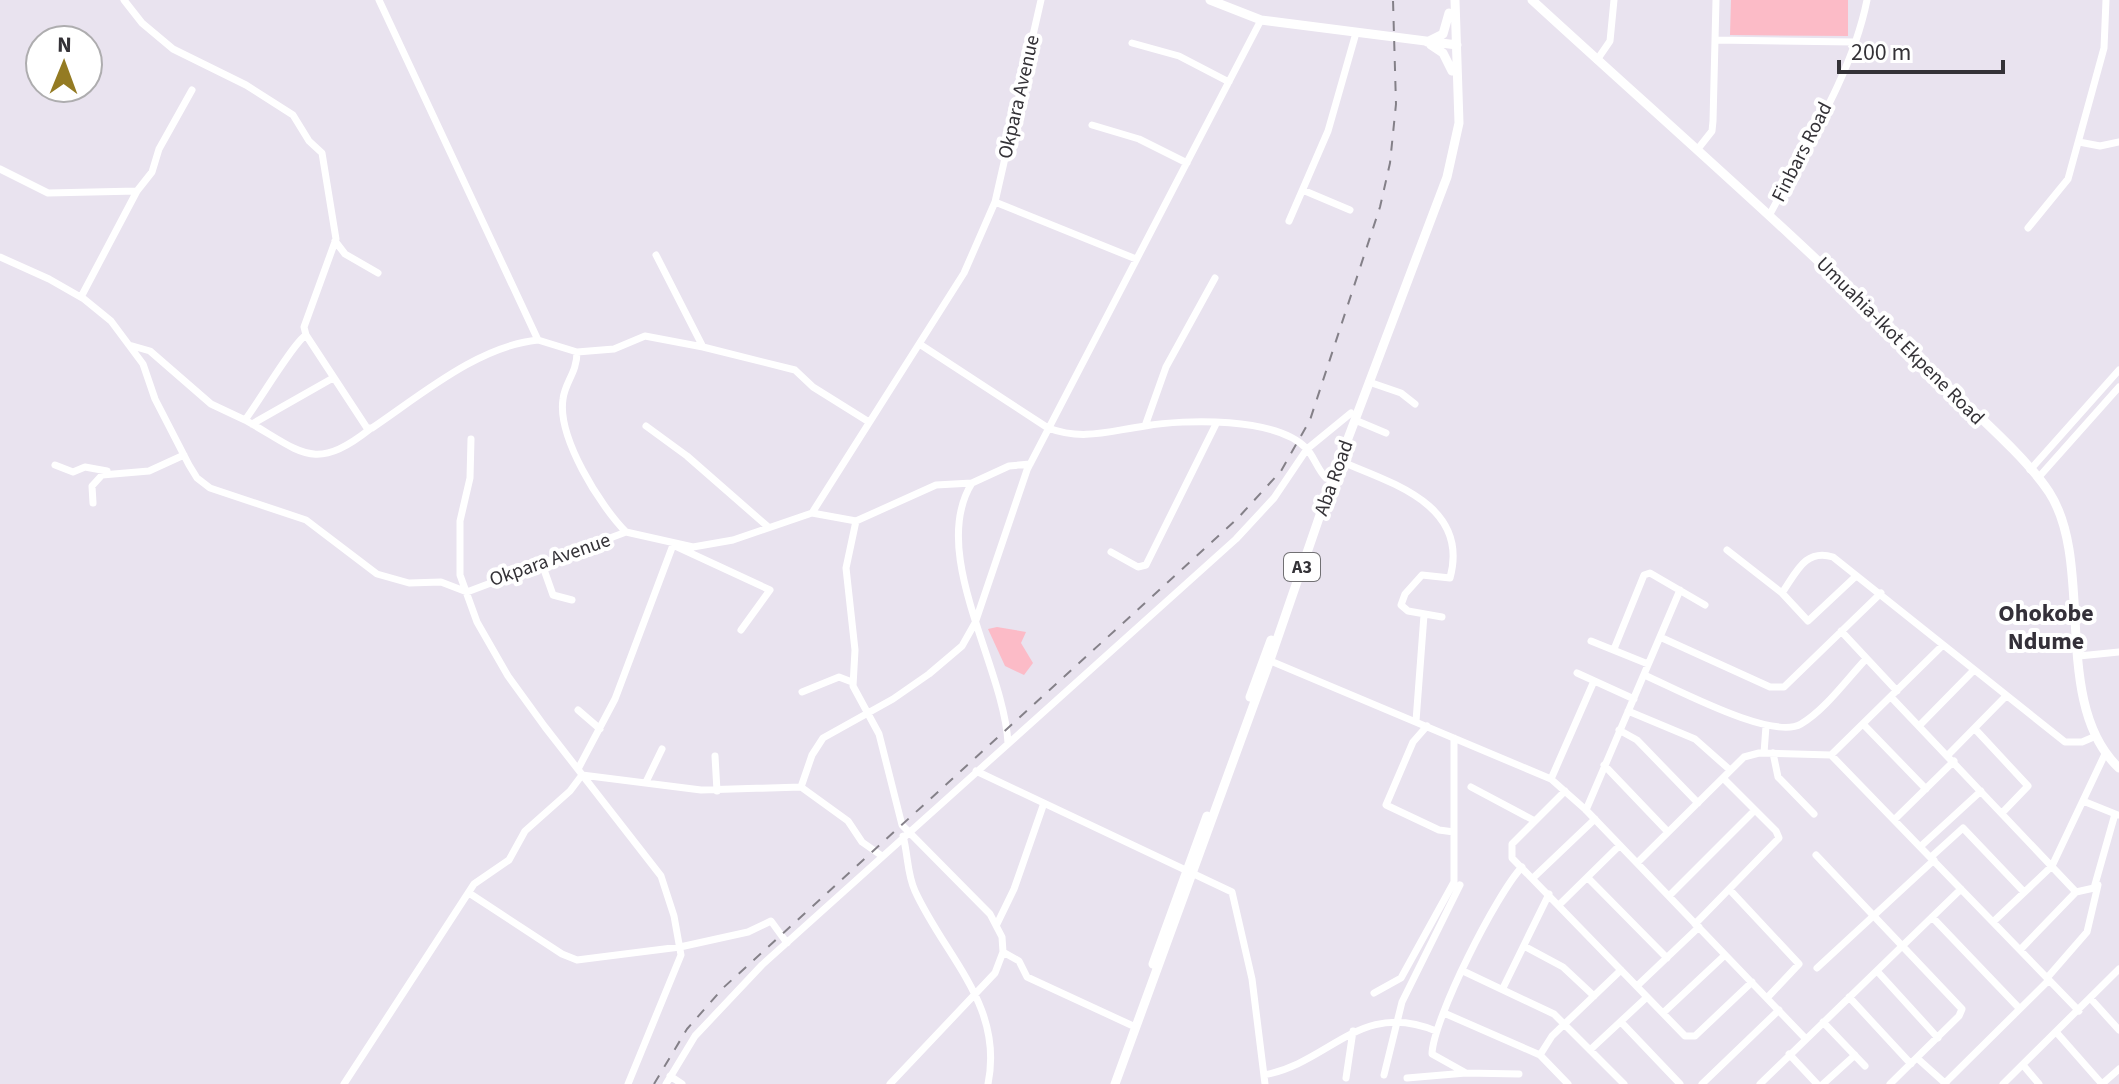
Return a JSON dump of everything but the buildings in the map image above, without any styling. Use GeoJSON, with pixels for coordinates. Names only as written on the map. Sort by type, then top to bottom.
{"type":"FeatureCollection","features":[{"type":"Feature","properties":{"kind":"main road"},"geometry":{"type":"LineString","coordinates":[[1210,0],[1261,20],[1454,45]]}},
{"type":"Feature","properties":{"kind":"main road","name":"Aba Road"},"geometry":{"type":"LineString","coordinates":[[1267,659],[1326,478],[1369,382],[1456,143],[1459,101],[1448,0]]}},
{"type":"Feature","properties":{"kind":"main road","name":"Aba Road"},"geometry":{"type":"LineString","coordinates":[[1113,1084],[1340,461],[1353,417],[1421,238],[1450,142],[1455,0]]}},
{"type":"Feature","properties":{"kind":"main road","name":"Umuahia-Ikot Ekpene Road"},"geometry":{"type":"LineString","coordinates":[[1532,0],[1770,214],[2034,474],[2055,502],[2065,535],[2085,706],[2105,754],[2119,768]]}},
{"type":"Feature","properties":{"kind":"main road"},"geometry":{"type":"LineString","coordinates":[[1424,42],[1443,34],[1449,13]]}},
{"type":"Feature","properties":{"kind":"main road"},"geometry":{"type":"LineString","coordinates":[[1424,42],[1443,53],[1452,71]]}},
{"type":"Feature","properties":{"kind":"main road","name":"Aba Road"},"geometry":{"type":"LineString","coordinates":[[1113,1084],[1131,1025],[1190,874]]}},
{"type":"Feature","properties":{"kind":"street"},"geometry":{"type":"LineString","coordinates":[[124,0],[142,23],[173,49],[246,85],[293,115],[309,141],[322,153],[336,221],[335,241],[306,318],[306,335],[370,429]]}},
{"type":"Feature","properties":{"kind":"street"},"geometry":{"type":"LineString","coordinates":[[379,0],[538,340]]}},
{"type":"Feature","properties":{"kind":"street","name":"Okpara Avenue"},"geometry":{"type":"LineString","coordinates":[[0,257],[81,297],[109,318],[143,364],[155,399],[197,478],[210,488],[306,520],[377,574],[409,583],[441,582],[467,592],[480,584],[626,532],[673,545],[693,547],[733,540],[812,513],[964,273],[995,202],[1041,0]]}},
{"type":"Feature","properties":{"kind":"street"},"geometry":{"type":"LineString","coordinates":[[1597,60],[1610,41],[1614,0]]}},
{"type":"Feature","properties":{"kind":"street"},"geometry":{"type":"LineString","coordinates":[[1697,150],[1712,131],[1716,0]]}},
{"type":"Feature","properties":{"kind":"street","name":"Finbars Road"},"geometry":{"type":"LineString","coordinates":[[1770,214],[1837,82],[1867,0]]}},
{"type":"Feature","properties":{"kind":"street"},"geometry":{"type":"LineString","coordinates":[[2028,228],[2068,179],[2104,48],[2106,0]]}},
{"type":"Feature","properties":{"kind":"street"},"geometry":{"type":"LineString","coordinates":[[801,787],[812,755],[823,738],[929,674],[962,646],[975,623],[1030,464],[1261,20]]}},
{"type":"Feature","properties":{"kind":"street"},"geometry":{"type":"LineString","coordinates":[[1289,221],[1305,191],[1328,131],[1356,33]]}},
{"type":"Feature","properties":{"kind":"street"},"geometry":{"type":"LineString","coordinates":[[1716,40],[1854,42]]}},
{"type":"Feature","properties":{"kind":"street"},"geometry":{"type":"LineString","coordinates":[[1132,43],[1179,56],[1229,82]]}},
{"type":"Feature","properties":{"kind":"street"},"geometry":{"type":"LineString","coordinates":[[81,297],[137,191],[152,172],[159,149],[192,90]]}},
{"type":"Feature","properties":{"kind":"street"},"geometry":{"type":"LineString","coordinates":[[1092,125],[1139,139],[1187,163]]}},
{"type":"Feature","properties":{"kind":"street"},"geometry":{"type":"LineString","coordinates":[[2079,142],[2100,146],[2119,142]]}},
{"type":"Feature","properties":{"kind":"street"},"geometry":{"type":"LineString","coordinates":[[0,169],[48,193],[137,191]]}},
{"type":"Feature","properties":{"kind":"street"},"geometry":{"type":"LineString","coordinates":[[1305,191],[1350,210]]}},
{"type":"Feature","properties":{"kind":"street"},"geometry":{"type":"LineString","coordinates":[[995,202],[1136,259]]}},
{"type":"Feature","properties":{"kind":"street"},"geometry":{"type":"LineString","coordinates":[[335,241],[345,254],[378,273]]}},
{"type":"Feature","properties":{"kind":"street"},"geometry":{"type":"LineString","coordinates":[[656,255],[703,347]]}},
{"type":"Feature","properties":{"kind":"street"},"geometry":{"type":"LineString","coordinates":[[1145,426],[1166,367],[1215,278]]}},
{"type":"Feature","properties":{"kind":"street"},"geometry":{"type":"LineString","coordinates":[[249,422],[283,368],[293,345],[306,335]]}},
{"type":"Feature","properties":{"kind":"street"},"geometry":{"type":"LineString","coordinates":[[129,345],[150,351],[211,404],[312,455],[328,456],[452,375],[502,348],[538,340],[577,352],[614,349],[645,336],[703,347],[795,370],[813,387],[869,422]]}},
{"type":"Feature","properties":{"kind":"street"},"geometry":{"type":"LineString","coordinates":[[921,345],[1048,428],[1086,437],[1145,426],[1216,424],[1277,431],[1307,449],[1326,478]]}},
{"type":"Feature","properties":{"kind":"street"},"geometry":{"type":"LineString","coordinates":[[577,352],[577,366],[564,393],[562,416],[587,476],[626,532]]}},
{"type":"Feature","properties":{"kind":"street"},"geometry":{"type":"LineString","coordinates":[[2034,474],[2119,370]]}},
{"type":"Feature","properties":{"kind":"street"},"geometry":{"type":"LineString","coordinates":[[249,422],[333,378]]}},
{"type":"Feature","properties":{"kind":"street"},"geometry":{"type":"LineString","coordinates":[[1369,382],[1401,393],[1415,404]]}},
{"type":"Feature","properties":{"kind":"street"},"geometry":{"type":"LineString","coordinates":[[2034,474],[2119,387]]}},
{"type":"Feature","properties":{"kind":"street"},"geometry":{"type":"LineString","coordinates":[[666,1084],[695,1036],[787,943],[1236,539],[1274,498],[1307,449],[1353,417],[1386,433]]}},
{"type":"Feature","properties":{"kind":"street"},"geometry":{"type":"LineString","coordinates":[[1111,552],[1138,567],[1149,562],[1216,424]]}},
{"type":"Feature","properties":{"kind":"street"},"geometry":{"type":"LineString","coordinates":[[646,426],[687,456],[767,526]]}},
{"type":"Feature","properties":{"kind":"street"},"geometry":{"type":"LineString","coordinates":[[471,439],[470,478],[460,521],[460,575],[488,644],[580,772],[661,876],[680,947],[677,967],[628,1084]]}},
{"type":"Feature","properties":{"kind":"street"},"geometry":{"type":"LineString","coordinates":[[55,465],[73,472],[85,467],[126,475],[149,471],[184,455]]}},
{"type":"Feature","properties":{"kind":"street"},"geometry":{"type":"LineString","coordinates":[[1340,461],[1392,483],[1437,508],[1443,517],[1454,550],[1450,578],[1422,575],[1401,601],[1403,609],[1442,617]]}},
{"type":"Feature","properties":{"kind":"street"},"geometry":{"type":"LineString","coordinates":[[812,513],[856,521],[936,485],[972,483],[1009,466],[1030,464]]}},
{"type":"Feature","properties":{"kind":"street"},"geometry":{"type":"LineString","coordinates":[[93,503],[92,486],[102,475],[113,472]]}},
{"type":"Feature","properties":{"kind":"street"},"geometry":{"type":"LineString","coordinates":[[972,483],[960,506],[959,532],[975,623],[1004,705],[1008,743]]}},
{"type":"Feature","properties":{"kind":"street"},"geometry":{"type":"LineString","coordinates":[[856,521],[846,568],[855,650],[852,682],[869,713],[889,763],[914,889],[977,993],[986,1017],[992,1058],[988,1084]]}},
{"type":"Feature","properties":{"kind":"street"},"geometry":{"type":"LineString","coordinates":[[344,1084],[474,884],[509,860],[525,831],[570,791],[615,699],[673,545],[770,590],[741,630]]}},
{"type":"Feature","properties":{"kind":"street"},"geometry":{"type":"LineString","coordinates":[[1727,550],[1782,593],[1808,621],[1847,581],[1855,577]]}},
{"type":"Feature","properties":{"kind":"street"},"geometry":{"type":"LineString","coordinates":[[1782,593],[1806,558],[1818,554],[1833,557],[2065,742],[2082,742],[2096,736]]}},
{"type":"Feature","properties":{"kind":"street"},"geometry":{"type":"LineString","coordinates":[[542,564],[553,595],[572,600]]}},
{"type":"Feature","properties":{"kind":"street"},"geometry":{"type":"LineString","coordinates":[[1614,649],[1644,575],[1650,573],[1705,605]]}},
{"type":"Feature","properties":{"kind":"street"},"geometry":{"type":"LineString","coordinates":[[1586,810],[1680,590]]}},
{"type":"Feature","properties":{"kind":"street"},"geometry":{"type":"LineString","coordinates":[[1660,637],[1777,688],[1789,685],[1881,593]]}},
{"type":"Feature","properties":{"kind":"street"},"geometry":{"type":"LineString","coordinates":[[1416,721],[1424,615]]}},
{"type":"Feature","properties":{"kind":"street"},"geometry":{"type":"LineString","coordinates":[[1841,631],[1897,691]]}},
{"type":"Feature","properties":{"kind":"street"},"geometry":{"type":"LineString","coordinates":[[1591,641],[1648,664]]}},
{"type":"Feature","properties":{"kind":"street"},"geometry":{"type":"LineString","coordinates":[[1831,755],[1943,645]]}},
{"type":"Feature","properties":{"kind":"street"},"geometry":{"type":"LineString","coordinates":[[2079,656],[2119,652]]}},
{"type":"Feature","properties":{"kind":"street"},"geometry":{"type":"LineString","coordinates":[[1267,659],[1551,779],[1595,819],[1805,1038]]}},
{"type":"Feature","properties":{"kind":"street"},"geometry":{"type":"LineString","coordinates":[[1644,675],[1766,726],[1788,729],[1800,725],[1866,659]]}},
{"type":"Feature","properties":{"kind":"street"},"geometry":{"type":"LineString","coordinates":[[1919,726],[1974,670]]}},
{"type":"Feature","properties":{"kind":"street"},"geometry":{"type":"LineString","coordinates":[[1577,673],[1634,699]]}},
{"type":"Feature","properties":{"kind":"street"},"geometry":{"type":"LineString","coordinates":[[802,692],[839,677],[852,682]]}},
{"type":"Feature","properties":{"kind":"street"},"geometry":{"type":"LineString","coordinates":[[1551,779],[1594,681]]}},
{"type":"Feature","properties":{"kind":"street"},"geometry":{"type":"LineString","coordinates":[[1894,820],[1926,789],[2006,696]]}},
{"type":"Feature","properties":{"kind":"street"},"geometry":{"type":"LineString","coordinates":[[1891,697],[2076,892]]}},
{"type":"Feature","properties":{"kind":"street"},"geometry":{"type":"LineString","coordinates":[[578,710],[600,729]]}},
{"type":"Feature","properties":{"kind":"street"},"geometry":{"type":"LineString","coordinates":[[1628,711],[1695,739],[1730,770]]}},
{"type":"Feature","properties":{"kind":"street"},"geometry":{"type":"LineString","coordinates":[[1863,724],[1926,789]]}},
{"type":"Feature","properties":{"kind":"street"},"geometry":{"type":"LineString","coordinates":[[1427,726],[1413,742],[1386,805],[1439,830],[1454,832]]}},
{"type":"Feature","properties":{"kind":"street"},"geometry":{"type":"LineString","coordinates":[[1766,726],[1768,753],[1778,777],[1814,814]]}},
{"type":"Feature","properties":{"kind":"street"},"geometry":{"type":"LineString","coordinates":[[1619,730],[1637,740],[1698,803]]}},
{"type":"Feature","properties":{"kind":"street"},"geometry":{"type":"LineString","coordinates":[[1976,730],[2028,786],[2002,813]]}},
{"type":"Feature","properties":{"kind":"street"},"geometry":{"type":"LineString","coordinates":[[1374,993],[1401,978],[1454,882],[1454,738]]}},
{"type":"Feature","properties":{"kind":"street"},"geometry":{"type":"LineString","coordinates":[[646,782],[662,749]]}},
{"type":"Feature","properties":{"kind":"street"},"geometry":{"type":"LineString","coordinates":[[1637,863],[1744,757],[1768,753],[1831,755],[2079,1011]]}},
{"type":"Feature","properties":{"kind":"street"},"geometry":{"type":"LineString","coordinates":[[1993,922],[2052,866],[2105,754]]}},
{"type":"Feature","properties":{"kind":"street"},"geometry":{"type":"LineString","coordinates":[[715,756],[717,791]]}},
{"type":"Feature","properties":{"kind":"street"},"geometry":{"type":"LineString","coordinates":[[1604,765],[1668,832]]}},
{"type":"Feature","properties":{"kind":"street"},"geometry":{"type":"LineString","coordinates":[[976,771],[1190,874],[1230,890],[1236,899],[1252,979],[1264,1077],[1287,1069],[1353,1031],[1398,1021],[1436,1031]]}},
{"type":"Feature","properties":{"kind":"street"},"geometry":{"type":"LineString","coordinates":[[580,772],[717,791],[760,786],[801,787],[848,821],[862,842],[882,856]]}},
{"type":"Feature","properties":{"kind":"street"},"geometry":{"type":"LineString","coordinates":[[1637,986],[1779,838],[1776,831],[1723,778]]}},
{"type":"Feature","properties":{"kind":"street"},"geometry":{"type":"LineString","coordinates":[[1471,787],[1535,821]]}},
{"type":"Feature","properties":{"kind":"street"},"geometry":{"type":"LineString","coordinates":[[1565,791],[1511,847],[1512,858],[1647,997],[1691,1038],[1752,982]]}},
{"type":"Feature","properties":{"kind":"street"},"geometry":{"type":"LineString","coordinates":[[1921,846],[1981,791]]}},
{"type":"Feature","properties":{"kind":"street"},"geometry":{"type":"LineString","coordinates":[[1849,997],[1914,1061],[1946,1083],[2048,979],[2087,932],[2117,815],[2083,801]]}},
{"type":"Feature","properties":{"kind":"street"},"geometry":{"type":"LineString","coordinates":[[997,924],[1014,889],[1044,803]]}},
{"type":"Feature","properties":{"kind":"street"},"geometry":{"type":"LineString","coordinates":[[1669,896],[1755,810]]}},
{"type":"Feature","properties":{"kind":"street"},"geometry":{"type":"LineString","coordinates":[[1533,878],[1595,819]]}},
{"type":"Feature","properties":{"kind":"street"},"geometry":{"type":"LineString","coordinates":[[1817,968],[1876,916],[1963,828],[2024,892]]}},
{"type":"Feature","properties":{"kind":"street"},"geometry":{"type":"LineString","coordinates":[[890,1084],[995,973],[1003,952],[997,924],[905,834]]}},
{"type":"Feature","properties":{"kind":"street"},"geometry":{"type":"LineString","coordinates":[[1559,905],[1589,879],[1619,846]]}},
{"type":"Feature","properties":{"kind":"street"},"geometry":{"type":"LineString","coordinates":[[1816,855],[1962,1009],[1938,1038],[1890,1084]]}},
{"type":"Feature","properties":{"kind":"street"},"geometry":{"type":"LineString","coordinates":[[1466,1073],[1434,1057],[1436,1031],[1503,891],[1522,867]]}},
{"type":"Feature","properties":{"kind":"street"},"geometry":{"type":"LineString","coordinates":[[1589,879],[1667,958]]}},
{"type":"Feature","properties":{"kind":"street"},"geometry":{"type":"LineString","coordinates":[[2020,950],[2076,892],[2094,888],[2099,880]]}},
{"type":"Feature","properties":{"kind":"street"},"geometry":{"type":"LineString","coordinates":[[1384,1075],[1410,984],[1460,885]]}},
{"type":"Feature","properties":{"kind":"street"},"geometry":{"type":"LineString","coordinates":[[1729,889],[1799,964],[1767,998]]}},
{"type":"Feature","properties":{"kind":"street"},"geometry":{"type":"LineString","coordinates":[[1762,1083],[1961,889]]}},
{"type":"Feature","properties":{"kind":"street"},"geometry":{"type":"LineString","coordinates":[[469,893],[562,954],[577,960],[680,947],[748,932],[771,921],[787,943]]}},
{"type":"Feature","properties":{"kind":"street"},"geometry":{"type":"LineString","coordinates":[[1503,988],[1549,894]]}},
{"type":"Feature","properties":{"kind":"street"},"geometry":{"type":"LineString","coordinates":[[1932,917],[2019,1008]]}},
{"type":"Feature","properties":{"kind":"street"},"geometry":{"type":"LineString","coordinates":[[1524,946],[1563,967],[1594,996]]}},
{"type":"Feature","properties":{"kind":"street"},"geometry":{"type":"LineString","coordinates":[[1003,952],[1019,961],[1030,979],[1131,1025]]}},
{"type":"Feature","properties":{"kind":"street"},"geometry":{"type":"LineString","coordinates":[[1663,1013],[1725,955]]}},
{"type":"Feature","properties":{"kind":"street"},"geometry":{"type":"LineString","coordinates":[[2003,1084],[2119,969]]}},
{"type":"Feature","properties":{"kind":"street"},"geometry":{"type":"LineString","coordinates":[[1540,1055],[1565,1023],[1621,970]]}},
{"type":"Feature","properties":{"kind":"street"},"geometry":{"type":"LineString","coordinates":[[1463,971],[1554,1014],[1624,1084]]}},
{"type":"Feature","properties":{"kind":"street"},"geometry":{"type":"LineString","coordinates":[[1877,971],[1938,1038]]}},
{"type":"Feature","properties":{"kind":"street"},"geometry":{"type":"LineString","coordinates":[[1590,1050],[1647,997]]}},
{"type":"Feature","properties":{"kind":"street"},"geometry":{"type":"LineString","coordinates":[[2091,999],[2119,1030]]}},
{"type":"Feature","properties":{"kind":"street"},"geometry":{"type":"LineString","coordinates":[[1702,1084],[1779,1010]]}},
{"type":"Feature","properties":{"kind":"street"},"geometry":{"type":"LineString","coordinates":[[1444,1013],[1540,1055],[1568,1084]]}},
{"type":"Feature","properties":{"kind":"street"},"geometry":{"type":"LineString","coordinates":[[1621,1022],[1680,1084]]}},
{"type":"Feature","properties":{"kind":"street"},"geometry":{"type":"LineString","coordinates":[[1823,1022],[1865,1066]]}},
{"type":"Feature","properties":{"kind":"street"},"geometry":{"type":"LineString","coordinates":[[1346,1078],[1353,1031]]}},
{"type":"Feature","properties":{"kind":"street"},"geometry":{"type":"LineString","coordinates":[[2057,1033],[2102,1084],[2119,1069]]}},
{"type":"Feature","properties":{"kind":"street"},"geometry":{"type":"LineString","coordinates":[[1789,1054],[1817,1084]]}},
{"type":"Feature","properties":{"kind":"street"},"geometry":{"type":"LineString","coordinates":[[1823,1084],[1855,1055]]}},
{"type":"Feature","properties":{"kind":"street"},"geometry":{"type":"LineString","coordinates":[[2023,1065],[2039,1084]]}},
{"type":"Feature","properties":{"kind":"street"},"geometry":{"type":"LineString","coordinates":[[1407,1078],[1466,1073],[1519,1074]]}},
{"type":"Feature","properties":{"kind":"street"},"geometry":{"type":"LineString","coordinates":[[670,1076],[682,1084]]}},
{"type":"Feature","properties":{"kind":"street"},"geometry":{"type":"LineString","coordinates":[[2111,1076],[2118,1084]]}},
{"type":"Feature","properties":{"kind":"shaded area"},"geometry":{"type":"Polygon","coordinates":[[[1731,0],[1848,0],[1848,36],[1730,35],[1731,0]]]}},
{"type":"Feature","properties":{"kind":"shaded area"},"geometry":{"type":"Polygon","coordinates":[[[997,627],[1026,632],[1021,643],[1033,663],[1024,675],[1005,666],[988,629],[997,627]]]}},
{"type":"Feature","properties":{"kind":"railway"},"geometry":{"type":"LineString","coordinates":[[654,1084],[687,1029],[723,988],[1237,519],[1281,471],[1310,420],[1380,207],[1390,163],[1396,104],[1393,0]]}},
{"type":"Feature","properties":{"kind":"district","name":"Ohokobe Ndume"},"geometry":{"type":"Point","coordinates":[2046,627]}}]}
